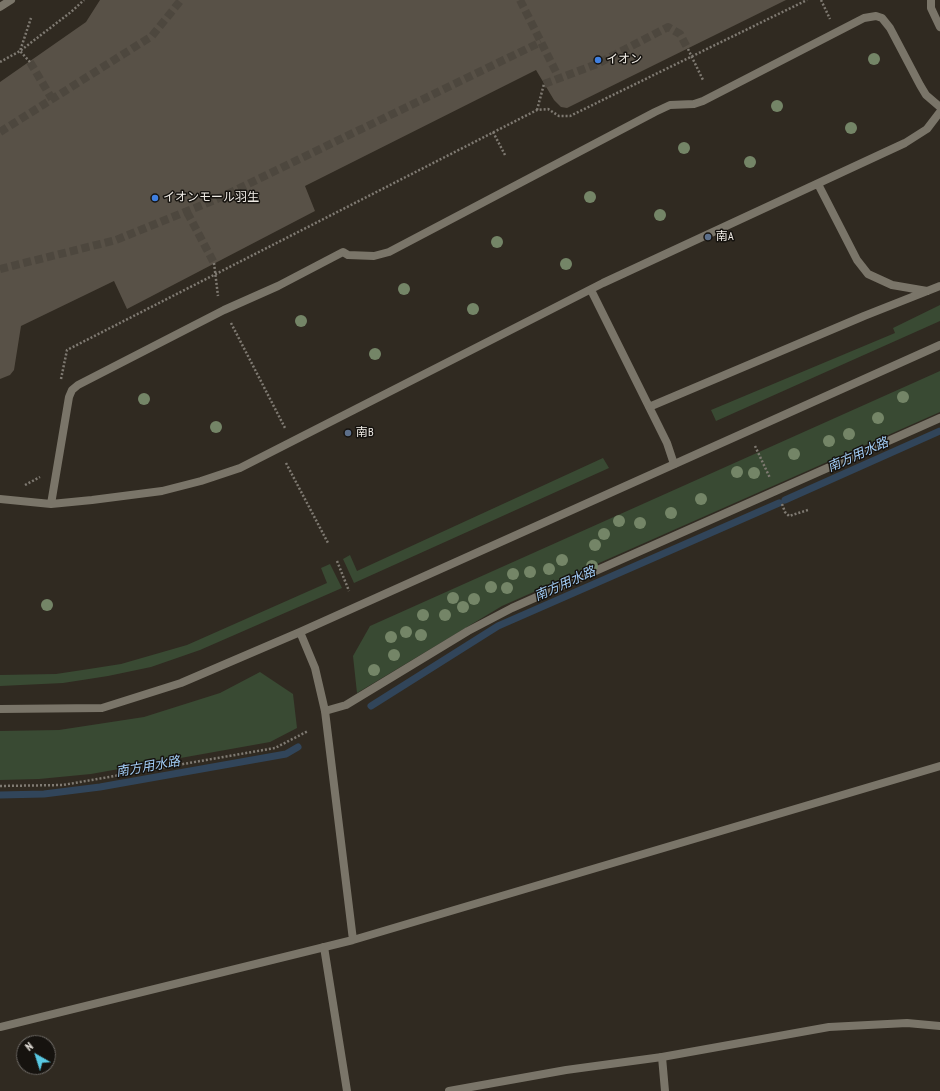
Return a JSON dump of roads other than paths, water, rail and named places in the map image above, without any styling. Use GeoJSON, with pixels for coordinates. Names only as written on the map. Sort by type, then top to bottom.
{"type":"FeatureCollection","features":[{"type":"Feature","properties":{"kind":"street"},"geometry":{"type":"LineString","coordinates":[[0,7],[11,0]]}},
{"type":"Feature","properties":{"kind":"street"},"geometry":{"type":"LineString","coordinates":[[931,0],[931,8],[940,27]]}},
{"type":"Feature","properties":{"kind":"street"},"geometry":{"type":"LineString","coordinates":[[51,504],[69,397],[72,390],[78,384],[231,307],[278,286],[343,252],[348,255],[369,256],[381,255],[389,252],[655,112],[670,105],[694,104],[704,101],[864,18],[876,16],[882,18],[890,28],[923,90],[940,108]]}},
{"type":"Feature","properties":{"kind":"street"},"geometry":{"type":"LineString","coordinates":[[0,499],[51,504],[162,491],[201,481],[240,468],[667,253],[909,142],[927,129],[940,112]]}},
{"type":"Feature","properties":{"kind":"street"},"geometry":{"type":"LineString","coordinates":[[818,184],[857,260],[868,274],[892,285],[928,291]]}},
{"type":"Feature","properties":{"kind":"street"},"geometry":{"type":"LineString","coordinates":[[649,407],[844,324],[940,286]]}},
{"type":"Feature","properties":{"kind":"street"},"geometry":{"type":"LineString","coordinates":[[592,290],[667,443],[674,464]]}},
{"type":"Feature","properties":{"kind":"street"},"geometry":{"type":"LineString","coordinates":[[0,709],[102,708],[181,683],[300,632],[940,345]]}},
{"type":"Feature","properties":{"kind":"street"},"geometry":{"type":"LineString","coordinates":[[325,711],[346,705],[468,630],[512,608],[940,418]]}},
{"type":"Feature","properties":{"kind":"street"},"geometry":{"type":"LineString","coordinates":[[300,632],[315,668],[325,711],[353,940]]}},
{"type":"Feature","properties":{"kind":"street"},"geometry":{"type":"LineString","coordinates":[[0,1027],[353,940],[940,766]]}},
{"type":"Feature","properties":{"kind":"street"},"geometry":{"type":"LineString","coordinates":[[324,947],[347,1091]]}},
{"type":"Feature","properties":{"kind":"street"},"geometry":{"type":"LineString","coordinates":[[449,1091],[566,1070],[662,1057],[829,1027],[907,1023],[940,1026]]}},
{"type":"Feature","properties":{"kind":"street"},"geometry":{"type":"LineString","coordinates":[[662,1057],[665,1091]]}},
{"type":"Feature","properties":{"kind":"waterway","name":"南方用水路"},"geometry":{"type":"LineString","coordinates":[[785,500],[940,431]]}},
{"type":"Feature","properties":{"kind":"waterway","name":"南方用水路"},"geometry":{"type":"LineString","coordinates":[[371,706],[498,626],[779,503]]}},
{"type":"Feature","properties":{"kind":"waterway","name":"南方用水路"},"geometry":{"type":"LineString","coordinates":[[0,795],[44,794],[100,787],[286,754],[298,747]]}},
{"type":"Feature","properties":{"kind":"tunnel"},"geometry":{"type":"LineString","coordinates":[[0,132],[152,36],[181,0]]}},
{"type":"Feature","properties":{"kind":"tunnel"},"geometry":{"type":"LineString","coordinates":[[520,0],[559,78]]}},
{"type":"Feature","properties":{"kind":"tunnel"},"geometry":{"type":"LineString","coordinates":[[544,84],[597,64],[668,27],[680,34],[688,49]]}},
{"type":"Feature","properties":{"kind":"tunnel"},"geometry":{"type":"LineString","coordinates":[[0,269],[116,240],[217,199],[541,42]]}},
{"type":"Feature","properties":{"kind":"tunnel"},"geometry":{"type":"LineString","coordinates":[[30,62],[52,99]]}},
{"type":"Feature","properties":{"kind":"tunnel"},"geometry":{"type":"LineString","coordinates":[[187,212],[214,263]]}},
{"type":"Feature","properties":{"kind":"place","name":"イオン"},"geometry":{"type":"Point","coordinates":[598,60]}},
{"type":"Feature","properties":{"kind":"place","name":"イオンモール羽生"},"geometry":{"type":"Point","coordinates":[155,198]}},
{"type":"Feature","properties":{"kind":"place","name":"南A"},"geometry":{"type":"Point","coordinates":[708,237]}},
{"type":"Feature","properties":{"kind":"place","name":"南B"},"geometry":{"type":"Point","coordinates":[348,433]}}]}
